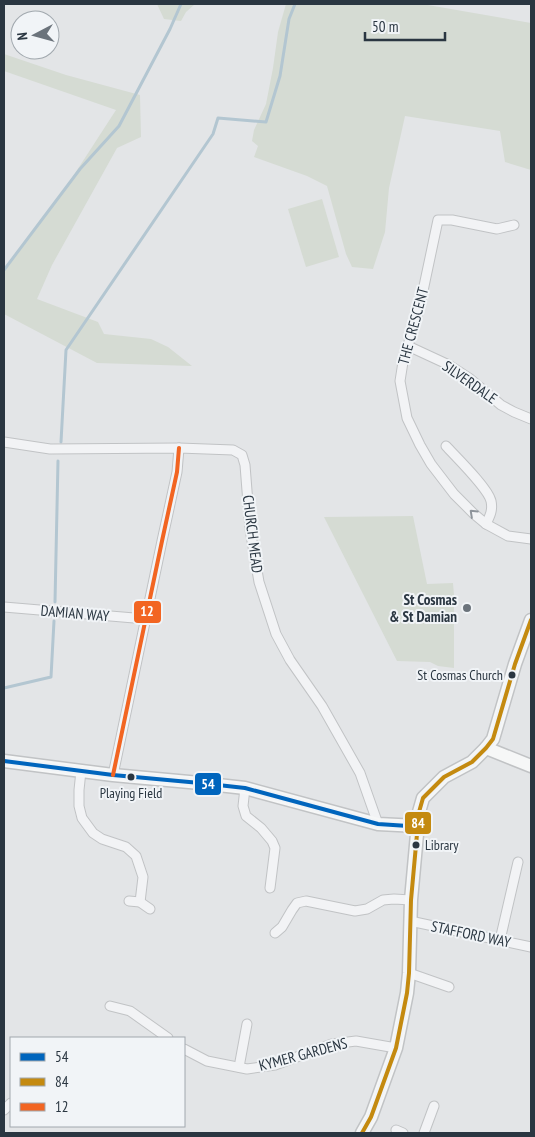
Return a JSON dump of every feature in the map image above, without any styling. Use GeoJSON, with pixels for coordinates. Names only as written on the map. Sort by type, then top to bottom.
{"type":"FeatureCollection","features":[{"type":"Feature","properties":{"kind":"main road"},"geometry":{"type":"LineString","coordinates":[[362,1133],[371,1117],[396,1048],[407,992],[410,973],[410,922],[419,812],[423,798],[444,777],[472,762],[493,739],[514,668],[531,620]]}},
{"type":"Feature","properties":{"kind":"main road"},"geometry":{"type":"LineString","coordinates":[[486,748],[531,766]]}},
{"type":"Feature","properties":{"kind":"main road"},"geometry":{"type":"LineString","coordinates":[[4,761],[113,775],[245,788],[378,824],[418,826]]}},
{"type":"Feature","properties":{"kind":"street","name":"THE CRESCENT"},"geometry":{"type":"LineString","coordinates":[[514,225],[497,229],[452,220],[438,220],[425,285],[403,362],[400,381],[407,418],[420,446],[454,494],[486,524],[508,536],[531,539]]}},
{"type":"Feature","properties":{"kind":"street","name":"SILVERDALE"},"geometry":{"type":"LineString","coordinates":[[408,346],[449,365],[469,378],[501,405],[531,419]]}},
{"type":"Feature","properties":{"kind":"street","name":"CHURCH MEAD"},"geometry":{"type":"LineString","coordinates":[[4,442],[50,449],[179,448],[233,450],[242,455],[245,465],[250,529],[259,582],[276,634],[290,660],[322,706],[360,773],[378,824]]}},
{"type":"Feature","properties":{"kind":"street"},"geometry":{"type":"LineString","coordinates":[[446,446],[485,489],[491,500],[491,513],[486,524]]}},
{"type":"Feature","properties":{"kind":"street"},"geometry":{"type":"LineString","coordinates":[[113,775],[177,472],[179,448]]}},
{"type":"Feature","properties":{"kind":"street","name":"DAMIAN WAY"},"geometry":{"type":"LineString","coordinates":[[4,607],[146,619]]}},
{"type":"Feature","properties":{"kind":"street"},"geometry":{"type":"LineString","coordinates":[[81,771],[79,806],[82,818],[93,833],[102,839],[126,847],[136,856],[143,877],[140,902]]}},
{"type":"Feature","properties":{"kind":"street"},"geometry":{"type":"LineString","coordinates":[[245,788],[243,806],[246,816],[261,828],[272,841],[275,848],[270,888]]}},
{"type":"Feature","properties":{"kind":"street"},"geometry":{"type":"LineString","coordinates":[[500,940],[518,862]]}},
{"type":"Feature","properties":{"kind":"street"},"geometry":{"type":"LineString","coordinates":[[275,932],[282,927],[297,903],[306,901],[355,911],[367,909],[383,900],[412,900]]}},
{"type":"Feature","properties":{"kind":"street"},"geometry":{"type":"LineString","coordinates":[[129,901],[140,902],[150,909]]}},
{"type":"Feature","properties":{"kind":"street","name":"STAFFORD WAY"},"geometry":{"type":"LineString","coordinates":[[410,922],[531,946]]}},
{"type":"Feature","properties":{"kind":"street"},"geometry":{"type":"LineString","coordinates":[[410,973],[449,988]]}},
{"type":"Feature","properties":{"kind":"street"},"geometry":{"type":"LineString","coordinates":[[110,1006],[130,1011],[167,1037]]}},
{"type":"Feature","properties":{"kind":"street"},"geometry":{"type":"LineString","coordinates":[[239,1067],[247,1024]]}},
{"type":"Feature","properties":{"kind":"street","name":"KYMER GARDENS"},"geometry":{"type":"LineString","coordinates":[[185,1050],[207,1061],[247,1069],[275,1065],[332,1044],[356,1040],[396,1048]]}},
{"type":"Feature","properties":{"kind":"street"},"geometry":{"type":"LineString","coordinates":[[424,1133],[434,1106]]}},
{"type":"Feature","properties":{"kind":"shaded area"},"geometry":{"type":"Polygon","coordinates":[[[157,4],[195,4],[186,12],[181,21],[164,19],[157,4]]]}},
{"type":"Feature","properties":{"kind":"shaded area"},"geometry":{"type":"Polygon","coordinates":[[[286,4],[422,4],[531,23],[531,170],[505,162],[500,131],[405,116],[389,188],[385,232],[373,269],[352,267],[346,254],[327,186],[307,176],[254,157],[258,146],[252,141],[254,130],[266,104],[278,32],[286,4]]]}},
{"type":"Feature","properties":{"kind":"shaded area"},"geometry":{"type":"Polygon","coordinates":[[[4,54],[10,56],[10,60],[22,60],[66,75],[140,95],[141,137],[117,148],[52,265],[37,299],[98,322],[104,334],[151,339],[168,347],[192,366],[97,363],[4,314],[4,270],[59,198],[116,110],[4,71],[4,54]]]}},
{"type":"Feature","properties":{"kind":"shaded area"},"geometry":{"type":"Polygon","coordinates":[[[322,199],[339,257],[306,267],[288,209],[322,199]]]}},
{"type":"Feature","properties":{"kind":"shaded area"},"geometry":{"type":"Polygon","coordinates":[[[413,516],[427,584],[453,583],[454,668],[438,666],[430,662],[397,661],[324,517],[413,516]]]}},
{"type":"Feature","properties":{"kind":"waterway"},"geometry":{"type":"LineString","coordinates":[[4,270],[80,169],[119,126],[170,29],[181,4]]}},
{"type":"Feature","properties":{"kind":"waterway"},"geometry":{"type":"LineString","coordinates":[[61,442],[66,350],[213,134],[218,118],[266,122],[280,76],[289,19],[295,4]]}},
{"type":"Feature","properties":{"kind":"waterway"},"geometry":{"type":"LineString","coordinates":[[55,602],[58,461]]}},
{"type":"Feature","properties":{"kind":"waterway"},"geometry":{"type":"LineString","coordinates":[[4,688],[51,677],[54,621]]}},
{"type":"Feature","properties":{"kind":"transit line","name":"12"},"geometry":{"type":"LineString","coordinates":[[113,775],[177,472],[179,448]]}},
{"type":"Feature","properties":{"kind":"transit line","name":"84"},"geometry":{"type":"LineString","coordinates":[[362,1133],[371,1117],[396,1048],[407,993],[411,900],[419,812],[423,798],[444,777],[472,762],[493,739],[515,664],[531,620]]}},
{"type":"Feature","properties":{"kind":"transit line","name":"54"},"geometry":{"type":"LineString","coordinates":[[4,761],[113,775],[245,788],[378,824],[408,826]]}},
{"type":"Feature","properties":{"kind":"place","name":"St Cosmas & St Damian"},"geometry":{"type":"Point","coordinates":[467,608]}},
{"type":"Feature","properties":{"kind":"place","name":"St Cosmas Church"},"geometry":{"type":"Point","coordinates":[512,675]}},
{"type":"Feature","properties":{"kind":"place","name":"Playing Field"},"geometry":{"type":"Point","coordinates":[131,777]}},
{"type":"Feature","properties":{"kind":"place","name":"Library"},"geometry":{"type":"Point","coordinates":[416,845]}}]}
